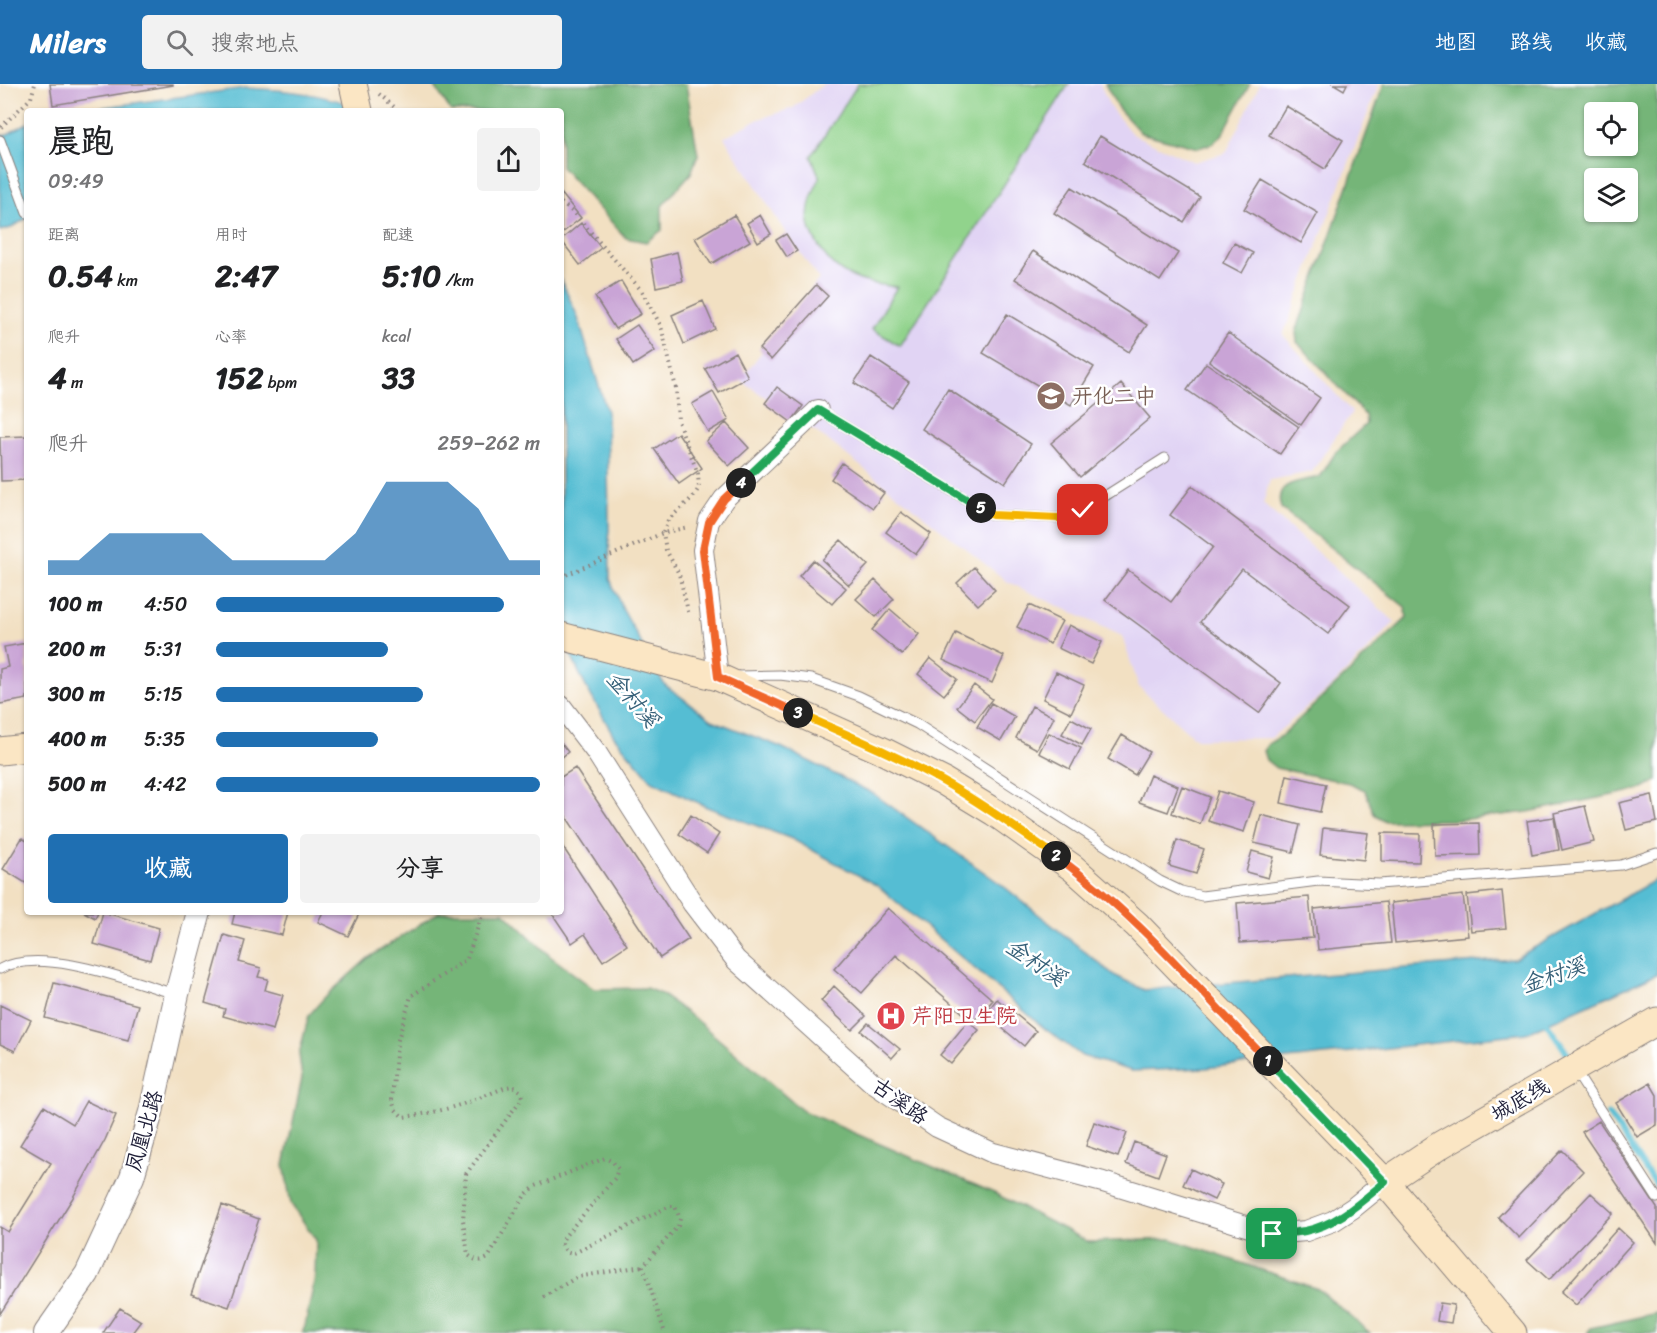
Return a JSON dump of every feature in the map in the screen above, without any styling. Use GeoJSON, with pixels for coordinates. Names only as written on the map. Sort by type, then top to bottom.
{"type":"FeatureCollection","features":[{"type":"Feature","properties":{"kind":"main road"},"geometry":{"type":"LineString","coordinates":[[564,637],[718,677],[883,751],[943,781],[994,812],[1073,868],[1160,948],[1385,1182],[1513,1333]]}},
{"type":"Feature","properties":{"kind":"main road"},"geometry":{"type":"LineString","coordinates":[[0,751],[24,748]]}},
{"type":"Feature","properties":{"kind":"main road","name":"城底线"},"geometry":{"type":"LineString","coordinates":[[1385,1182],[1442,1144],[1657,1021]]}},
{"type":"Feature","properties":{"kind":"street"},"geometry":{"type":"LineString","coordinates":[[718,677],[703,550],[709,522],[724,499],[818,410]]}},
{"type":"Feature","properties":{"kind":"street","name":"古溪路"},"geometry":{"type":"LineString","coordinates":[[564,710],[596,752],[693,904],[735,960],[873,1083],[937,1127],[993,1153],[1104,1182],[1272,1234],[1306,1231],[1332,1221],[1353,1208],[1385,1182]]}},
{"type":"Feature","properties":{"kind":"street","name":"凤凰北路"},"geometry":{"type":"LineString","coordinates":[[46,1333],[87,1274],[132,1177],[152,1112],[177,994],[198,915]]}},
{"type":"Feature","properties":{"kind":"lane"},"geometry":{"type":"LineString","coordinates":[[0,140],[24,205]]}},
{"type":"Feature","properties":{"kind":"lane"},"geometry":{"type":"LineString","coordinates":[[818,410],[992,515],[1058,518],[1083,510],[1165,458]]}},
{"type":"Feature","properties":{"kind":"lane"},"geometry":{"type":"LineString","coordinates":[[718,677],[780,675],[812,679],[859,696],[917,724],[1160,881],[1181,891],[1202,896],[1318,881],[1378,884],[1621,865],[1657,853]]}},
{"type":"Feature","properties":{"kind":"lane"},"geometry":{"type":"LineString","coordinates":[[0,969],[22,963],[71,964],[177,994]]}},
{"type":"Feature","properties":{"kind":"lane"},"geometry":{"type":"LineString","coordinates":[[1574,1069],[1657,1198]]}},
{"type":"Feature","properties":{"kind":"path"},"geometry":{"type":"LineString","coordinates":[[0,128],[32,98],[35,84]]}},
{"type":"Feature","properties":{"kind":"path"},"geometry":{"type":"LineString","coordinates":[[363,95],[392,108]]}},
{"type":"Feature","properties":{"kind":"path"},"geometry":{"type":"LineString","coordinates":[[564,206],[574,213],[640,290],[661,326],[676,388],[678,421],[698,474],[699,488],[693,497],[668,519],[663,533],[666,550],[679,574],[692,625]]}},
{"type":"Feature","properties":{"kind":"path"},"geometry":{"type":"LineString","coordinates":[[564,576],[663,533],[709,522]]}},
{"type":"Feature","properties":{"kind":"path"},"geometry":{"type":"LineString","coordinates":[[482,915],[467,959],[411,996],[398,1043],[392,1100],[395,1109],[404,1117],[456,1108],[506,1087],[513,1086],[520,1091],[522,1097],[520,1101],[466,1174],[463,1220],[468,1255],[475,1260],[482,1261],[488,1258],[525,1195],[536,1186],[605,1158],[613,1162],[618,1169],[615,1178],[564,1237],[562,1244],[566,1252],[572,1254],[670,1206],[675,1206],[680,1220],[678,1226],[643,1266],[577,1277],[544,1297]]}},
{"type":"Feature","properties":{"kind":"path"},"geometry":{"type":"LineString","coordinates":[[643,1266],[665,1333]]}},
{"type":"Feature","properties":{"kind":"shaded area","name":"开化二中"},"geometry":{"type":"Polygon","coordinates":[[[824,84],[1100,84],[1110,107],[1132,134],[1194,162],[1226,153],[1260,84],[1379,84],[1283,335],[1352,412],[1312,472],[1270,480],[1263,504],[1395,622],[1329,689],[1271,738],[1196,739],[1139,687],[1122,636],[1008,582],[825,438],[740,380],[819,279],[786,233],[724,137],[759,119],[793,108],[824,84]]]}},
{"type":"Feature","properties":{"kind":"green space"},"geometry":{"type":"Polygon","coordinates":[[[433,84],[686,84],[698,155],[691,173],[662,206],[662,230],[646,242],[626,238],[564,170],[564,108],[449,108],[433,84]]]}},
{"type":"Feature","properties":{"kind":"green space"},"geometry":{"type":"Polygon","coordinates":[[[858,84],[1069,84],[900,346],[872,329],[897,287],[866,282],[841,271],[817,244],[809,225],[811,198],[820,178],[811,156],[858,84]]]}},
{"type":"Feature","properties":{"kind":"green space"},"geometry":{"type":"Polygon","coordinates":[[[1105,84],[1250,84],[1222,135],[1211,144],[1198,148],[1141,133],[1118,108],[1105,84]]]}},
{"type":"Feature","properties":{"kind":"green space"},"geometry":{"type":"Polygon","coordinates":[[[1384,84],[1657,84],[1657,781],[1643,789],[1528,812],[1459,820],[1385,821],[1374,814],[1365,790],[1349,783],[1276,768],[1266,760],[1263,751],[1268,744],[1281,736],[1407,618],[1405,607],[1281,508],[1279,499],[1285,487],[1297,481],[1320,477],[1336,452],[1366,424],[1365,415],[1297,342],[1296,332],[1384,84]]]}},
{"type":"Feature","properties":{"kind":"green space"},"geometry":{"type":"Polygon","coordinates":[[[434,915],[507,915],[550,956],[594,989],[646,988],[661,994],[695,1019],[803,1111],[994,1193],[1089,1242],[1171,1239],[1318,1289],[1370,1333],[302,1333],[315,1278],[316,1240],[291,1204],[284,1165],[302,1078],[299,1054],[309,1015],[324,998],[368,958],[434,915]]]}},
{"type":"Feature","properties":{"kind":"green space"},"geometry":{"type":"Polygon","coordinates":[[[1657,1313],[1657,1333],[1587,1333],[1591,1328],[1657,1313]]]}},
{"type":"Feature","properties":{"kind":"water"},"geometry":{"type":"Polygon","coordinates":[[[245,88],[308,94],[360,108],[97,108],[245,88]]]}},
{"type":"Feature","properties":{"kind":"water"},"geometry":{"type":"Polygon","coordinates":[[[24,125],[24,220],[11,228],[0,231],[0,136],[24,125]]]}},
{"type":"Feature","properties":{"kind":"water","name":"金村溪"},"geometry":{"type":"Polygon","coordinates":[[[564,287],[577,315],[607,412],[610,579],[623,610],[664,684],[712,720],[781,747],[872,793],[1002,885],[1114,975],[1144,990],[1514,959],[1657,879],[1657,974],[1526,1033],[1205,1068],[1132,1071],[1082,1056],[1044,1028],[878,886],[792,839],[707,807],[652,781],[614,736],[585,685],[564,641],[564,287]]]}},
{"type":"Feature","properties":{"kind":"building"},"geometry":{"type":"Polygon","coordinates":[[[50,84],[173,84],[173,85],[53,105],[50,84]]]}},
{"type":"Feature","properties":{"kind":"building"},"geometry":{"type":"Polygon","coordinates":[[[1334,84],[1347,84],[1344,90],[1334,84]]]}},
{"type":"Feature","properties":{"kind":"building"},"geometry":{"type":"Polygon","coordinates":[[[1286,106],[1343,140],[1325,169],[1269,135],[1286,106]]]}},
{"type":"Feature","properties":{"kind":"building"},"geometry":{"type":"Polygon","coordinates":[[[1100,136],[1200,197],[1184,222],[1085,161],[1100,136]]]}},
{"type":"Feature","properties":{"kind":"building"},"geometry":{"type":"Polygon","coordinates":[[[1262,180],[1318,213],[1301,243],[1244,209],[1262,180]]]}},
{"type":"Feature","properties":{"kind":"building"},"geometry":{"type":"Polygon","coordinates":[[[1072,187],[1178,253],[1160,281],[1054,213],[1072,187]]]}},
{"type":"Feature","properties":{"kind":"building"},"geometry":{"type":"Polygon","coordinates":[[[564,197],[581,218],[564,232],[564,197]]]}},
{"type":"Feature","properties":{"kind":"building"},"geometry":{"type":"Polygon","coordinates":[[[734,215],[750,241],[711,264],[695,238],[734,215]]]}},
{"type":"Feature","properties":{"kind":"building"},"geometry":{"type":"Polygon","coordinates":[[[760,215],[771,234],[758,242],[747,223],[760,215]]]}},
{"type":"Feature","properties":{"kind":"building"},"geometry":{"type":"Polygon","coordinates":[[[581,223],[601,248],[580,265],[564,244],[564,237],[581,223]]]}},
{"type":"Feature","properties":{"kind":"building"},"geometry":{"type":"Polygon","coordinates":[[[786,234],[797,251],[787,257],[776,240],[786,234]]]}},
{"type":"Feature","properties":{"kind":"building"},"geometry":{"type":"Polygon","coordinates":[[[1234,243],[1253,253],[1242,273],[1223,263],[1234,243]]]}},
{"type":"Feature","properties":{"kind":"building"},"geometry":{"type":"Polygon","coordinates":[[[1033,251],[1147,325],[1129,352],[1015,279],[1033,251]]]}},
{"type":"Feature","properties":{"kind":"building"},"geometry":{"type":"Polygon","coordinates":[[[677,252],[683,281],[656,287],[651,259],[677,252]]]}},
{"type":"Feature","properties":{"kind":"building"},"geometry":{"type":"Polygon","coordinates":[[[621,281],[641,314],[615,329],[595,297],[621,281]]]}},
{"type":"Feature","properties":{"kind":"building"},"geometry":{"type":"Polygon","coordinates":[[[816,285],[828,296],[771,360],[759,349],[816,285]]]}},
{"type":"Feature","properties":{"kind":"building"},"geometry":{"type":"Polygon","coordinates":[[[703,301],[715,329],[684,344],[672,315],[703,301]]]}},
{"type":"Feature","properties":{"kind":"building"},"geometry":{"type":"Polygon","coordinates":[[[1007,314],[1094,367],[1071,405],[983,353],[1007,314]]]}},
{"type":"Feature","properties":{"kind":"building"},"geometry":{"type":"Polygon","coordinates":[[[637,325],[655,351],[633,365],[616,339],[637,325]]]}},
{"type":"Feature","properties":{"kind":"building"},"geometry":{"type":"Polygon","coordinates":[[[1228,333],[1320,398],[1301,425],[1209,361],[1228,333]]]}},
{"type":"Feature","properties":{"kind":"building"},"geometry":{"type":"Polygon","coordinates":[[[735,352],[748,377],[719,393],[705,369],[735,352]]]}},
{"type":"Feature","properties":{"kind":"building"},"geometry":{"type":"Polygon","coordinates":[[[871,357],[909,382],[892,408],[854,383],[871,357]]]}},
{"type":"Feature","properties":{"kind":"building"},"geometry":{"type":"Polygon","coordinates":[[[1206,363],[1299,427],[1280,454],[1187,390],[1206,363]]]}},
{"type":"Feature","properties":{"kind":"building"},"geometry":{"type":"Polygon","coordinates":[[[1121,384],[1150,418],[1080,477],[1051,443],[1121,384]]]}},
{"type":"Feature","properties":{"kind":"building"},"geometry":{"type":"Polygon","coordinates":[[[777,387],[803,406],[791,422],[765,403],[777,387]]]}},
{"type":"Feature","properties":{"kind":"building"},"geometry":{"type":"Polygon","coordinates":[[[948,389],[1031,444],[1005,483],[922,429],[948,389]]]}},
{"type":"Feature","properties":{"kind":"building"},"geometry":{"type":"Polygon","coordinates":[[[713,392],[729,420],[708,432],[692,404],[713,392]]]}},
{"type":"Feature","properties":{"kind":"building"},"geometry":{"type":"Polygon","coordinates":[[[726,423],[749,448],[729,466],[706,441],[726,423]]]}},
{"type":"Feature","properties":{"kind":"building"},"geometry":{"type":"Polygon","coordinates":[[[678,433],[702,468],[679,484],[654,449],[678,433]]]}},
{"type":"Feature","properties":{"kind":"building"},"geometry":{"type":"Polygon","coordinates":[[[24,436],[24,480],[1,481],[0,437],[24,436]]]}},
{"type":"Feature","properties":{"kind":"building"},"geometry":{"type":"Polygon","coordinates":[[[842,463],[884,493],[873,508],[831,479],[842,463]]]}},
{"type":"Feature","properties":{"kind":"building"},"geometry":{"type":"Polygon","coordinates":[[[1192,486],[1350,605],[1328,634],[1242,569],[1200,622],[1281,683],[1259,713],[1105,600],[1128,570],[1171,602],[1213,547],[1170,515],[1192,486]]]}},
{"type":"Feature","properties":{"kind":"building"},"geometry":{"type":"Polygon","coordinates":[[[901,512],[931,534],[916,554],[886,532],[901,512]]]}},
{"type":"Feature","properties":{"kind":"building"},"geometry":{"type":"Polygon","coordinates":[[[841,540],[868,565],[849,585],[822,560],[841,540]]]}},
{"type":"Feature","properties":{"kind":"building"},"geometry":{"type":"Polygon","coordinates":[[[813,560],[846,588],[832,604],[799,576],[813,560]]]}},
{"type":"Feature","properties":{"kind":"building"},"geometry":{"type":"Polygon","coordinates":[[[974,567],[995,590],[978,605],[957,583],[974,567]]]}},
{"type":"Feature","properties":{"kind":"building"},"geometry":{"type":"Polygon","coordinates":[[[875,580],[894,599],[876,617],[856,599],[875,580]]]}},
{"type":"Feature","properties":{"kind":"building"},"geometry":{"type":"Polygon","coordinates":[[[1029,605],[1062,621],[1050,644],[1017,627],[1029,605]]]}},
{"type":"Feature","properties":{"kind":"building"},"geometry":{"type":"Polygon","coordinates":[[[890,609],[919,634],[902,655],[872,630],[890,609]]]}},
{"type":"Feature","properties":{"kind":"building"},"geometry":{"type":"Polygon","coordinates":[[[1069,625],[1102,642],[1091,664],[1058,648],[1069,625]]]}},
{"type":"Feature","properties":{"kind":"building"},"geometry":{"type":"Polygon","coordinates":[[[956,633],[1004,656],[992,683],[943,660],[956,633]]]}},
{"type":"Feature","properties":{"kind":"building"},"geometry":{"type":"Polygon","coordinates":[[[24,644],[24,700],[0,704],[0,669],[8,667],[4,647],[24,644]]]}},
{"type":"Feature","properties":{"kind":"building"},"geometry":{"type":"Polygon","coordinates":[[[930,658],[957,679],[944,695],[918,674],[930,658]]]}},
{"type":"Feature","properties":{"kind":"building"},"geometry":{"type":"Polygon","coordinates":[[[1056,672],[1084,685],[1071,713],[1043,699],[1056,672]]]}},
{"type":"Feature","properties":{"kind":"building"},"geometry":{"type":"Polygon","coordinates":[[[974,685],[992,699],[975,721],[957,707],[974,685]]]}},
{"type":"Feature","properties":{"kind":"building"},"geometry":{"type":"Polygon","coordinates":[[[991,703],[1015,717],[1001,741],[977,727],[991,703]]]}},
{"type":"Feature","properties":{"kind":"building"},"geometry":{"type":"Polygon","coordinates":[[[1032,706],[1054,717],[1037,749],[1016,738],[1032,706]]]}},
{"type":"Feature","properties":{"kind":"building"},"geometry":{"type":"Polygon","coordinates":[[[1071,718],[1091,729],[1082,745],[1062,734],[1071,718]]]}},
{"type":"Feature","properties":{"kind":"building"},"geometry":{"type":"Polygon","coordinates":[[[1049,733],[1081,748],[1070,769],[1039,753],[1049,733]]]}},
{"type":"Feature","properties":{"kind":"building"},"geometry":{"type":"Polygon","coordinates":[[[1122,735],[1149,752],[1135,775],[1108,759],[1122,735]]]}},
{"type":"Feature","properties":{"kind":"building"},"geometry":{"type":"Polygon","coordinates":[[[575,768],[689,939],[660,958],[564,814],[564,775],[575,768]]]}},
{"type":"Feature","properties":{"kind":"building"},"geometry":{"type":"Polygon","coordinates":[[[1150,775],[1178,786],[1168,812],[1139,802],[1150,775]]]}},
{"type":"Feature","properties":{"kind":"building"},"geometry":{"type":"Polygon","coordinates":[[[1287,775],[1326,784],[1320,812],[1281,803],[1287,775]]]}},
{"type":"Feature","properties":{"kind":"building"},"geometry":{"type":"Polygon","coordinates":[[[1182,786],[1210,797],[1200,824],[1172,813],[1182,786]]]}},
{"type":"Feature","properties":{"kind":"building"},"geometry":{"type":"Polygon","coordinates":[[[1218,791],[1254,802],[1244,832],[1208,821],[1218,791]]]}},
{"type":"Feature","properties":{"kind":"building"},"geometry":{"type":"Polygon","coordinates":[[[1652,795],[1657,822],[1626,830],[1619,803],[1652,795]]]}},
{"type":"Feature","properties":{"kind":"building"},"geometry":{"type":"Polygon","coordinates":[[[1585,806],[1594,842],[1562,850],[1554,813],[1585,806]]]}},
{"type":"Feature","properties":{"kind":"building"},"geometry":{"type":"Polygon","coordinates":[[[691,815],[719,834],[707,853],[679,834],[691,815]]]}},
{"type":"Feature","properties":{"kind":"building"},"geometry":{"type":"Polygon","coordinates":[[[1261,815],[1300,825],[1293,852],[1254,843],[1261,815]]]}},
{"type":"Feature","properties":{"kind":"building"},"geometry":{"type":"Polygon","coordinates":[[[1554,817],[1559,850],[1532,855],[1527,821],[1554,817]]]}},
{"type":"Feature","properties":{"kind":"building"},"geometry":{"type":"Polygon","coordinates":[[[1479,823],[1480,855],[1435,856],[1434,824],[1479,823]]]}},
{"type":"Feature","properties":{"kind":"building"},"geometry":{"type":"Polygon","coordinates":[[[1323,828],[1368,833],[1364,860],[1320,855],[1323,828]]]}},
{"type":"Feature","properties":{"kind":"building"},"geometry":{"type":"Polygon","coordinates":[[[1382,833],[1420,834],[1419,862],[1382,861],[1382,833]]]}},
{"type":"Feature","properties":{"kind":"building"},"geometry":{"type":"Polygon","coordinates":[[[22,838],[24,839],[24,882],[3,869],[22,838]]]}},
{"type":"Feature","properties":{"kind":"building"},"geometry":{"type":"Polygon","coordinates":[[[1177,840],[1204,849],[1196,874],[1169,866],[1177,840]]]}},
{"type":"Feature","properties":{"kind":"building"},"geometry":{"type":"Polygon","coordinates":[[[564,849],[627,945],[603,961],[585,934],[572,943],[553,915],[564,915],[564,849]]]}},
{"type":"Feature","properties":{"kind":"building"},"geometry":{"type":"Polygon","coordinates":[[[1252,851],[1274,857],[1268,878],[1246,872],[1252,851]]]}},
{"type":"Feature","properties":{"kind":"building"},"geometry":{"type":"Polygon","coordinates":[[[1502,891],[1506,928],[1471,931],[1467,895],[1502,891]]]}},
{"type":"Feature","properties":{"kind":"building"},"geometry":{"type":"Polygon","coordinates":[[[1463,895],[1468,936],[1395,943],[1391,903],[1463,895]]]}},
{"type":"Feature","properties":{"kind":"building"},"geometry":{"type":"Polygon","coordinates":[[[1309,897],[1313,938],[1240,943],[1237,903],[1309,897]]]}},
{"type":"Feature","properties":{"kind":"building"},"geometry":{"type":"Polygon","coordinates":[[[1386,902],[1391,943],[1318,950],[1314,909],[1386,902]]]}},
{"type":"Feature","properties":{"kind":"building"},"geometry":{"type":"Polygon","coordinates":[[[888,908],[993,1000],[973,1022],[896,955],[862,993],[834,969],[888,908]]]}},
{"type":"Feature","properties":{"kind":"building"},"geometry":{"type":"Polygon","coordinates":[[[102,915],[114,915],[159,928],[150,960],[94,944],[102,915]]]}},
{"type":"Feature","properties":{"kind":"building"},"geometry":{"type":"Polygon","coordinates":[[[234,915],[287,915],[282,935],[232,924],[234,915]]]}},
{"type":"Feature","properties":{"kind":"building"},"geometry":{"type":"Polygon","coordinates":[[[322,915],[358,915],[348,936],[318,922],[322,915]]]}},
{"type":"Feature","properties":{"kind":"building"},"geometry":{"type":"Polygon","coordinates":[[[224,935],[245,941],[239,962],[261,968],[258,977],[268,979],[265,990],[283,995],[273,1030],[223,1016],[225,1009],[205,1003],[224,935]]]}},
{"type":"Feature","properties":{"kind":"building"},"geometry":{"type":"Polygon","coordinates":[[[54,983],[138,1005],[128,1040],[45,1018],[54,983]]]}},
{"type":"Feature","properties":{"kind":"building"},"geometry":{"type":"Polygon","coordinates":[[[834,986],[866,1016],[852,1030],[821,1001],[834,986]]]}},
{"type":"Feature","properties":{"kind":"building"},"geometry":{"type":"Polygon","coordinates":[[[997,999],[1036,1031],[1024,1046],[985,1014],[997,999]]]}},
{"type":"Feature","properties":{"kind":"building"},"geometry":{"type":"Polygon","coordinates":[[[0,1005],[31,1020],[15,1051],[0,1044],[0,1005]]]}},
{"type":"Feature","properties":{"kind":"building"},"geometry":{"type":"Polygon","coordinates":[[[968,1021],[979,1030],[951,1064],[940,1055],[968,1021]]]}},
{"type":"Feature","properties":{"kind":"building"},"geometry":{"type":"Polygon","coordinates":[[[868,1023],[900,1049],[892,1058],[861,1031],[868,1023]]]}},
{"type":"Feature","properties":{"kind":"building"},"geometry":{"type":"Polygon","coordinates":[[[1650,1083],[1657,1095],[1657,1125],[1637,1137],[1616,1103],[1650,1083]]]}},
{"type":"Feature","properties":{"kind":"building"},"geometry":{"type":"Polygon","coordinates":[[[86,1101],[116,1115],[105,1140],[72,1199],[0,1314],[0,1227],[8,1232],[51,1163],[20,1145],[44,1106],[73,1124],[86,1101]]]}},
{"type":"Feature","properties":{"kind":"building"},"geometry":{"type":"Polygon","coordinates":[[[1599,1121],[1657,1208],[1657,1243],[1582,1132],[1599,1121]]]}},
{"type":"Feature","properties":{"kind":"building"},"geometry":{"type":"Polygon","coordinates":[[[1094,1122],[1127,1133],[1118,1157],[1086,1146],[1094,1122]]]}},
{"type":"Feature","properties":{"kind":"building"},"geometry":{"type":"Polygon","coordinates":[[[1134,1142],[1166,1154],[1158,1176],[1126,1164],[1134,1142]]]}},
{"type":"Feature","properties":{"kind":"building"},"geometry":{"type":"Polygon","coordinates":[[[1562,1150],[1583,1171],[1519,1238],[1498,1217],[1562,1150]]]}},
{"type":"Feature","properties":{"kind":"building"},"geometry":{"type":"Polygon","coordinates":[[[1191,1169],[1222,1184],[1214,1200],[1183,1185],[1191,1169]]]}},
{"type":"Feature","properties":{"kind":"building"},"geometry":{"type":"Polygon","coordinates":[[[1591,1193],[1613,1213],[1549,1280],[1527,1260],[1591,1193]]]}},
{"type":"Feature","properties":{"kind":"building"},"geometry":{"type":"Polygon","coordinates":[[[222,1205],[259,1219],[229,1307],[191,1294],[222,1205]]]}},
{"type":"Feature","properties":{"kind":"building"},"geometry":{"type":"Polygon","coordinates":[[[1618,1228],[1633,1242],[1576,1305],[1561,1292],[1618,1228]]]}},
{"type":"Feature","properties":{"kind":"building"},"geometry":{"type":"Polygon","coordinates":[[[1440,1303],[1454,1305],[1451,1323],[1437,1321],[1440,1303]]]}},
{"type":"Feature","properties":{"kind":"building"},"geometry":{"type":"Polygon","coordinates":[[[120,1308],[141,1321],[132,1333],[103,1333],[120,1308]]]}},
{"type":"Feature","properties":{"kind":"waterway"},"geometry":{"type":"LineString","coordinates":[[1543,1018],[1573,1062]]}},
{"type":"Feature","properties":{"kind":"waterway"},"geometry":{"type":"LineString","coordinates":[[1609,1115],[1657,1187]]}},
{"type":"Feature","properties":{"kind":"place","name":"开化二中"},"geometry":{"type":"Point","coordinates":[1051,396]}},
{"type":"Feature","properties":{"kind":"place","name":"芹阳卫生院"},"geometry":{"type":"Point","coordinates":[891,1016]}},
{"type":"Feature","properties":{"kind":"route"},"geometry":{"type":"LineString","coordinates":[[1083,510],[1058,518],[992,515],[818,410],[724,499],[709,522],[703,550],[718,677],[883,751],[943,781],[994,812],[1073,868],[1137,925],[1385,1182],[1353,1208],[1332,1221],[1306,1231],[1272,1234]]}}]}
